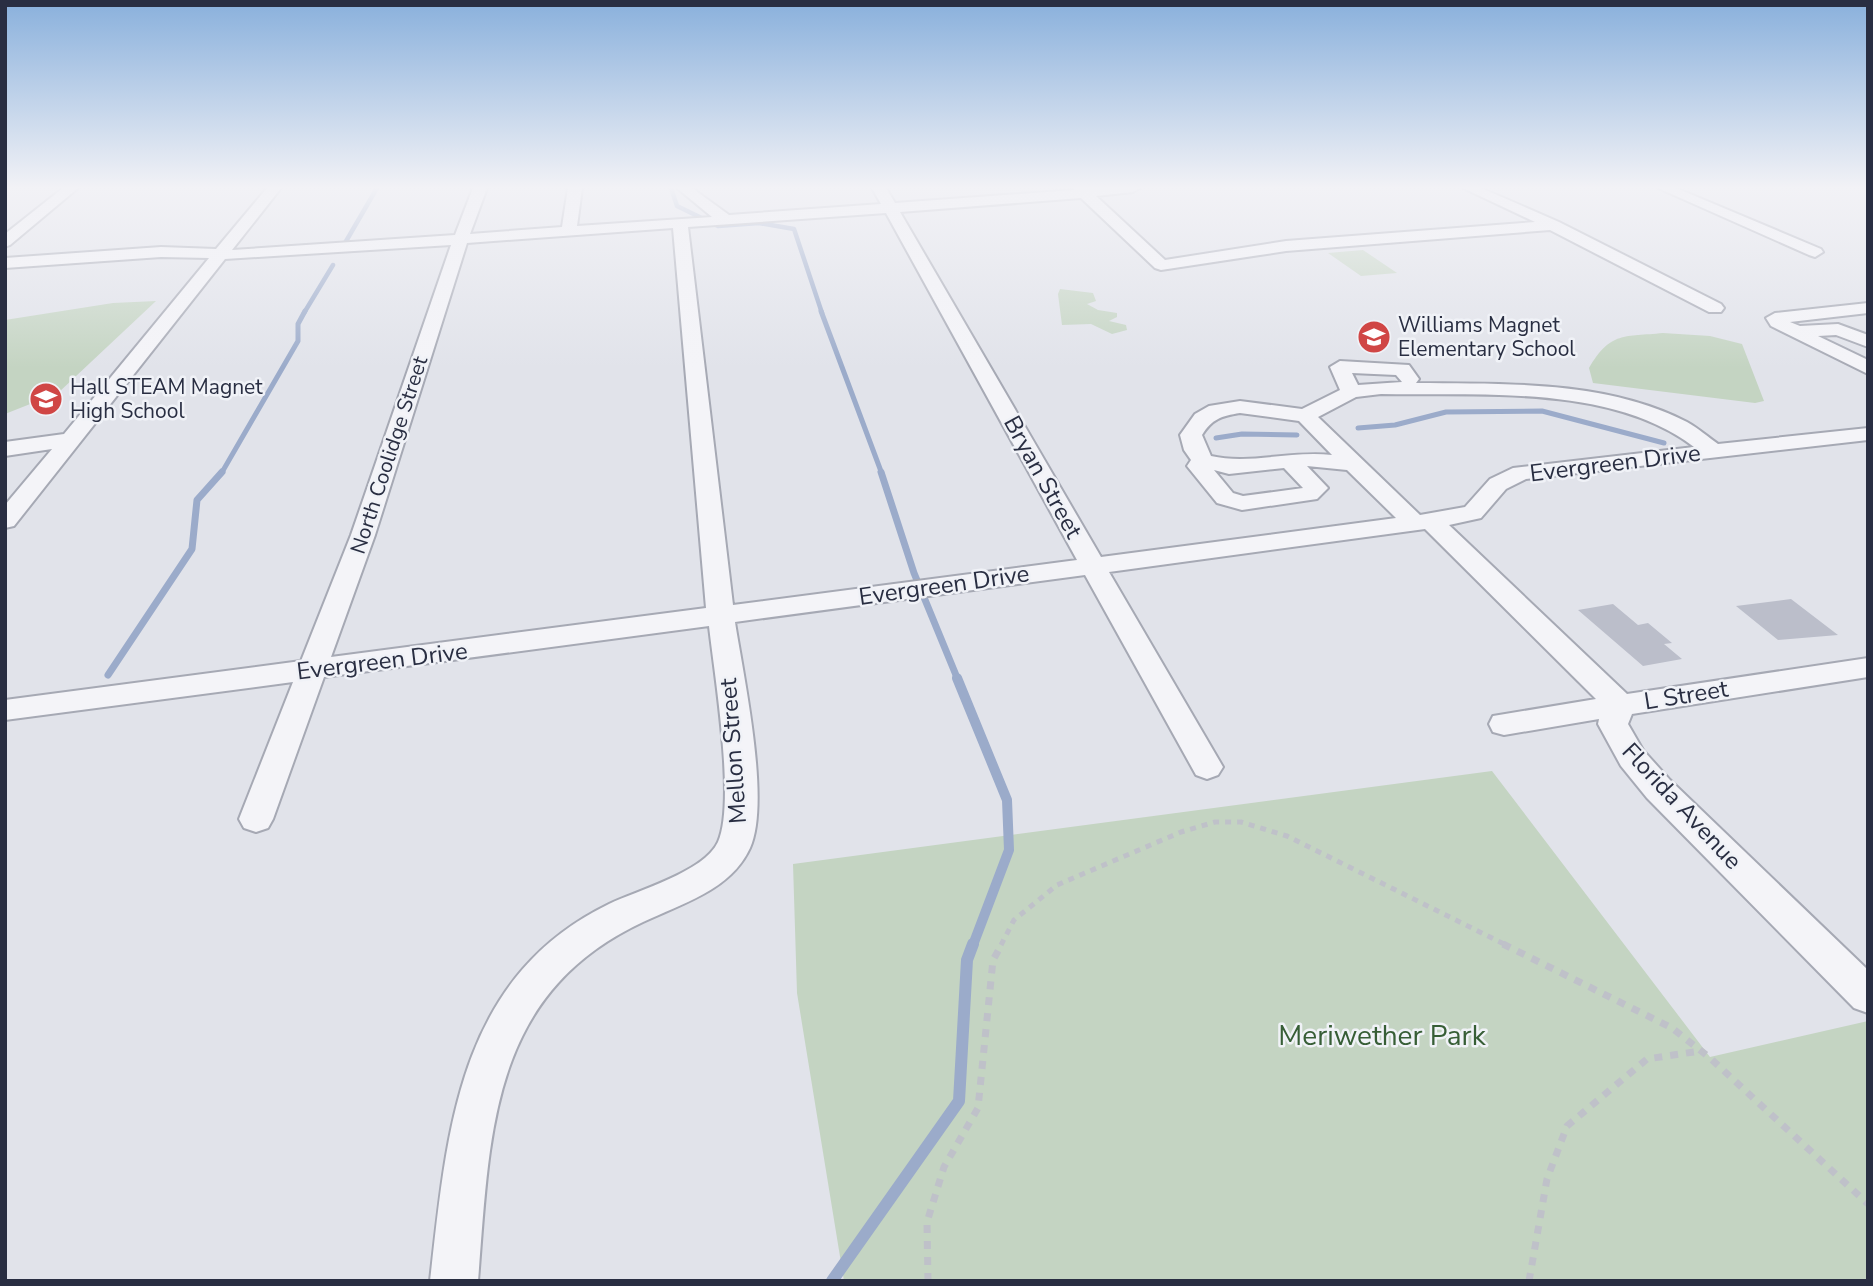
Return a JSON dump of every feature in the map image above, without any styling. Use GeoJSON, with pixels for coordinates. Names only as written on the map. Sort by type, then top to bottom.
{"type":"FeatureCollection","features":[{"type":"Feature","properties":{"kind":"street"},"geometry":{"type":"LineString","coordinates":[[5,263],[161,252],[182,248]]}},
{"type":"Feature","properties":{"kind":"street"},"geometry":{"type":"LineString","coordinates":[[5,521],[225,248]]}},
{"type":"Feature","properties":{"kind":"street"},"geometry":{"type":"LineString","coordinates":[[161,252],[220,255],[325,248]]}},
{"type":"Feature","properties":{"kind":"street","name":"North Coolidge Street"},"geometry":{"type":"LineString","coordinates":[[256,819],[363,535],[457,248]]}},
{"type":"Feature","properties":{"kind":"street","name":"Mellon Street"},"geometry":{"type":"LineString","coordinates":[[454,1281],[474,1104],[499,1034],[515,1005],[538,975],[559,954],[582,937],[706,874],[733,848],[741,829],[738,761],[721,616],[687,248]]}},
{"type":"Feature","properties":{"kind":"street","name":"Bryan Street"},"geometry":{"type":"LineString","coordinates":[[914,248],[1207,767]]}},
{"type":"Feature","properties":{"kind":"street"},"geometry":{"type":"LineString","coordinates":[[1143,248],[1161,265],[1273,248]]}},
{"type":"Feature","properties":{"kind":"street"},"geometry":{"type":"LineString","coordinates":[[1599,248],[1716,308]]}},
{"type":"Feature","properties":{"kind":"street"},"geometry":{"type":"LineString","coordinates":[[1806,248],[1815,252]]}},
{"type":"Feature","properties":{"kind":"street"},"geometry":{"type":"LineString","coordinates":[[1868,308],[1775,318],[1776,322],[1868,368]]}},
{"type":"Feature","properties":{"kind":"street"},"geometry":{"type":"LineString","coordinates":[[1796,332],[1838,329],[1868,342]]}},
{"type":"Feature","properties":{"kind":"street"},"geometry":{"type":"LineString","coordinates":[[1356,464],[1308,459],[1228,467],[1203,461],[1195,450],[1191,435],[1202,418],[1216,410],[1240,407],[1305,416],[1351,392],[1414,387],[1536,391],[1610,403],[1666,420],[1713,451]]}},
{"type":"Feature","properties":{"kind":"street","name":"Florida Avenue"},"geometry":{"type":"LineString","coordinates":[[1305,416],[1620,705],[1613,724],[1620,741],[1636,762],[1670,800],[1868,996]]}},
{"type":"Feature","properties":{"kind":"street","name":"Evergreen Drive"},"geometry":{"type":"LineString","coordinates":[[5,710],[1422,522],[1473,513],[1498,484],[1521,473],[1868,434]]}},
{"type":"Feature","properties":{"kind":"street"},"geometry":{"type":"LineString","coordinates":[[5,449],[70,440]]}},
{"type":"Feature","properties":{"kind":"street"},"geometry":{"type":"LineString","coordinates":[[1203,461],[1198,466],[1225,498],[1242,503],[1308,494],[1316,488],[1289,461]]}},
{"type":"Feature","properties":{"kind":"street","name":"L Street"},"geometry":{"type":"LineString","coordinates":[[1504,724],[1868,667]]}},
{"type":"Feature","properties":{"kind":"path"},"geometry":{"type":"LineString","coordinates":[[928,1281],[927,1222],[944,1167],[978,1108],[993,960],[1014,920],[1057,885],[1181,832],[1215,822],[1241,822],[1287,836],[1672,1028],[1701,1051],[1867,1202]]}},
{"type":"Feature","properties":{"kind":"path"},"geometry":{"type":"LineString","coordinates":[[1529,1281],[1547,1179],[1567,1126],[1647,1059],[1701,1051]]}},
{"type":"Feature","properties":{"kind":"green space"},"geometry":{"type":"Polygon","coordinates":[[[1363,250],[1397,273],[1361,276],[1328,253],[1363,250]]]}},
{"type":"Feature","properties":{"kind":"green space"},"geometry":{"type":"Polygon","coordinates":[[[1060,289],[1093,293],[1096,301],[1087,304],[1098,310],[1117,313],[1117,317],[1109,321],[1126,325],[1127,330],[1112,334],[1091,324],[1062,325],[1058,294],[1060,289]]]}},
{"type":"Feature","properties":{"kind":"green space"},"geometry":{"type":"Polygon","coordinates":[[[156,301],[58,393],[5,414],[5,320],[113,303],[156,301]]]}},
{"type":"Feature","properties":{"kind":"green space"},"geometry":{"type":"Polygon","coordinates":[[[1663,333],[1710,336],[1742,344],[1764,401],[1755,403],[1593,383],[1589,368],[1604,347],[1628,336],[1663,333]]]}},
{"type":"Feature","properties":{"kind":"green space","name":"Meriwether Park"},"geometry":{"type":"Polygon","coordinates":[[[1492,771],[1710,1057],[1868,1021],[1868,1281],[844,1281],[797,993],[793,864],[1492,771]]]}},
{"type":"Feature","properties":{"kind":"building"},"geometry":{"type":"Polygon","coordinates":[[[1791,599],[1838,635],[1778,640],[1736,606],[1791,599]]]}},
{"type":"Feature","properties":{"kind":"building"},"geometry":{"type":"Polygon","coordinates":[[[1613,604],[1638,625],[1648,623],[1672,643],[1664,644],[1682,659],[1643,666],[1578,610],[1613,604]]]}},
{"type":"Feature","properties":{"kind":"waterway"},"geometry":{"type":"LineString","coordinates":[[800,248],[822,313]]}},
{"type":"Feature","properties":{"kind":"waterway"},"geometry":{"type":"LineString","coordinates":[[304,313],[333,265]]}},
{"type":"Feature","properties":{"kind":"waterway"},"geometry":{"type":"LineString","coordinates":[[221,474],[298,341],[298,324],[305,311]]}},
{"type":"Feature","properties":{"kind":"waterway"},"geometry":{"type":"LineString","coordinates":[[821,311],[882,474]]}},
{"type":"Feature","properties":{"kind":"waterway"},"geometry":{"type":"LineString","coordinates":[[1358,428],[1395,425],[1446,412],[1542,411],[1664,443]]}},
{"type":"Feature","properties":{"kind":"waterway"},"geometry":{"type":"LineString","coordinates":[[1216,438],[1242,434],[1297,435]]}},
{"type":"Feature","properties":{"kind":"waterway"},"geometry":{"type":"LineString","coordinates":[[108,675],[192,549],[197,500],[222,472]]}},
{"type":"Feature","properties":{"kind":"waterway"},"geometry":{"type":"LineString","coordinates":[[881,472],[914,573],[958,680]]}},
{"type":"Feature","properties":{"kind":"waterway"},"geometry":{"type":"LineString","coordinates":[[957,678],[1007,800],[1009,850],[973,945]]}},
{"type":"Feature","properties":{"kind":"waterway"},"geometry":{"type":"LineString","coordinates":[[832,1281],[959,1101],[967,960],[973,944]]}},
{"type":"Feature","properties":{"kind":"place","name":"Williams Magnet Elementary School"},"geometry":{"type":"Point","coordinates":[1374,337]}},
{"type":"Feature","properties":{"kind":"place","name":"Hall STEAM Magnet High School"},"geometry":{"type":"Point","coordinates":[46,399]}}]}
